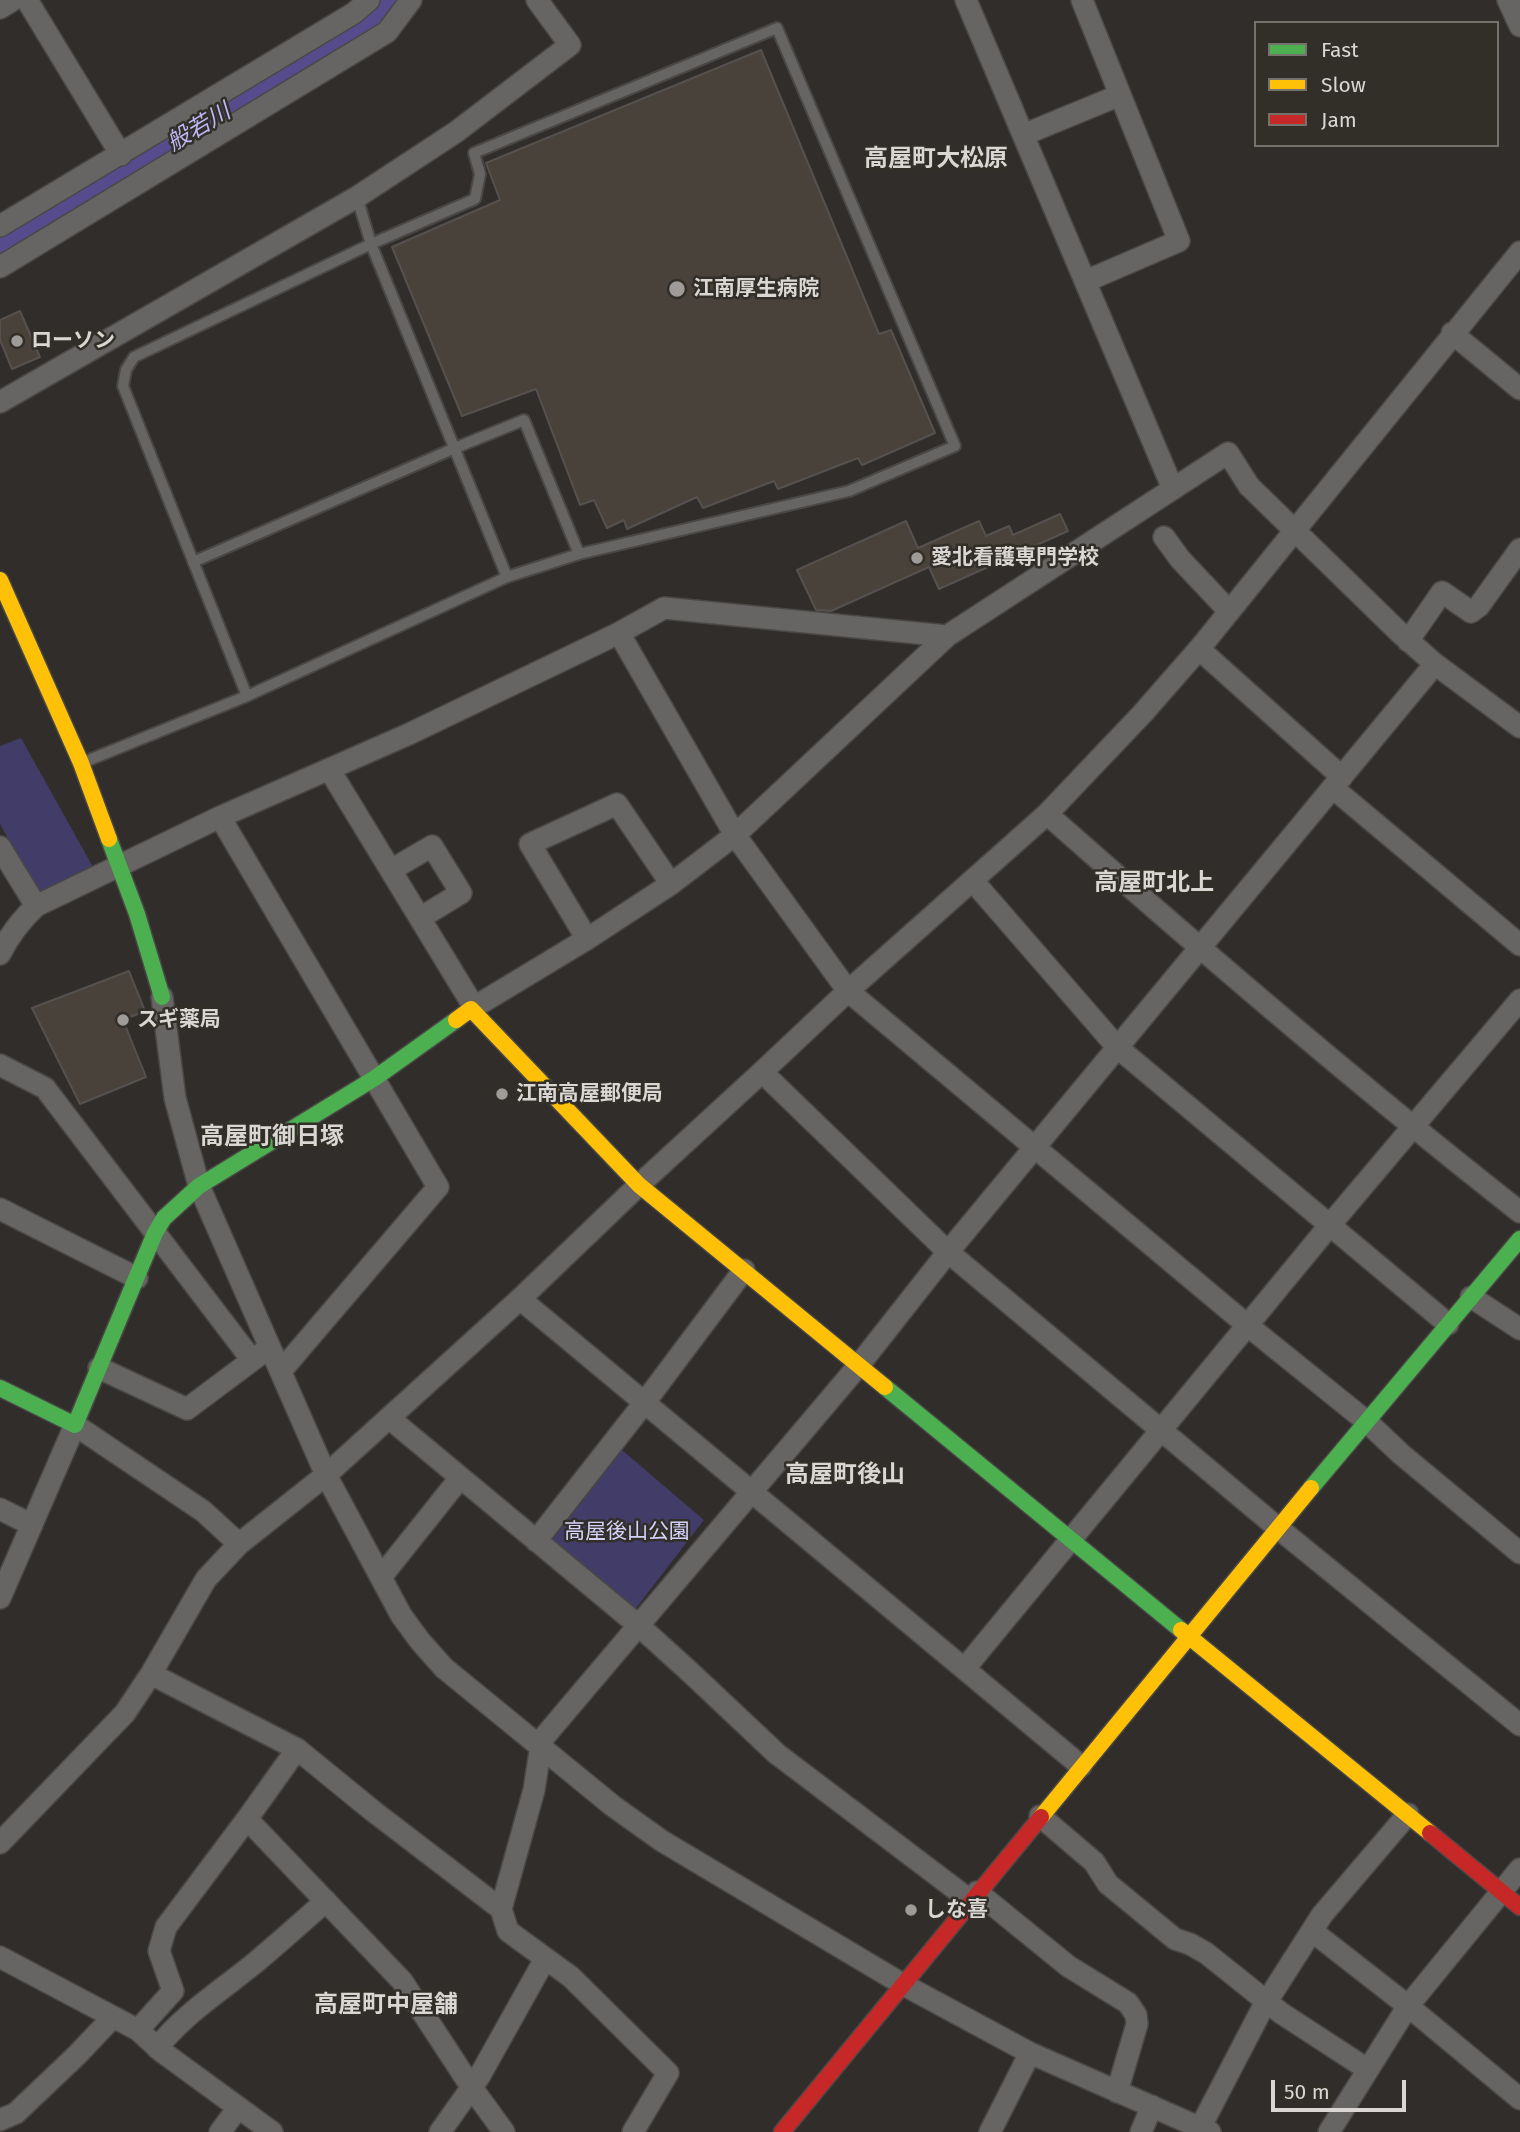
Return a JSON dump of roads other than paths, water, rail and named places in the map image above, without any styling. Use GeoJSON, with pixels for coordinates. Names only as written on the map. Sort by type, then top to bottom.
{"type":"FeatureCollection","features":[{"type":"Feature","properties":{"kind":"street"},"geometry":{"type":"LineString","coordinates":[[0,8],[13,0]]}},
{"type":"Feature","properties":{"kind":"street"},"geometry":{"type":"LineString","coordinates":[[27,0],[121,155]]}},
{"type":"Feature","properties":{"kind":"street"},"geometry":{"type":"LineString","coordinates":[[0,226],[354,13],[369,0]]}},
{"type":"Feature","properties":{"kind":"street"},"geometry":{"type":"LineString","coordinates":[[0,267],[387,32],[411,0]]}},
{"type":"Feature","properties":{"kind":"street"},"geometry":{"type":"LineString","coordinates":[[966,0],[1173,489]]}},
{"type":"Feature","properties":{"kind":"street"},"geometry":{"type":"LineString","coordinates":[[1082,0],[1179,241],[1086,281]]}},
{"type":"Feature","properties":{"kind":"street"},"geometry":{"type":"LineString","coordinates":[[1508,0],[1520,26]]}},
{"type":"Feature","properties":{"kind":"street"},"geometry":{"type":"LineString","coordinates":[[0,402],[357,197],[463,128],[570,45],[548,4]]}},
{"type":"Feature","properties":{"kind":"street"},"geometry":{"type":"LineString","coordinates":[[1023,135],[1120,95]]}},
{"type":"Feature","properties":{"kind":"street"},"geometry":{"type":"LineString","coordinates":[[1,1838],[125,1713],[206,1579],[239,1544],[326,1475],[520,1299],[848,990],[1047,814],[1143,713],[1199,649],[1520,252]]}},
{"type":"Feature","properties":{"kind":"street"},"geometry":{"type":"LineString","coordinates":[[1452,333],[1520,389]]}},
{"type":"Feature","properties":{"kind":"street"},"geometry":{"type":"LineString","coordinates":[[0,1598],[155,1233],[164,1219],[199,1186],[375,1078],[472,1008],[587,939],[671,884],[736,835],[947,636],[1228,453],[1248,486],[1408,640],[1435,664],[1520,727]]}},
{"type":"Feature","properties":{"kind":"street"},"geometry":{"type":"LineString","coordinates":[[1165,537],[1180,559],[1229,611]]}},
{"type":"Feature","properties":{"kind":"street"},"geometry":{"type":"LineString","coordinates":[[1408,640],[1442,592],[1471,612],[1479,606],[1520,549]]}},
{"type":"Feature","properties":{"kind":"street"},"geometry":{"type":"LineString","coordinates":[[0,580],[81,763],[141,926],[162,997],[175,1098],[199,1186],[326,1475],[401,1615],[444,1668],[613,1806],[662,1841],[904,1985],[1030,2053],[1205,2130],[1267,2001],[1322,1914],[1408,1814]]}},
{"type":"Feature","properties":{"kind":"street"},"geometry":{"type":"LineString","coordinates":[[0,954],[20,920],[36,906],[220,817],[409,734],[664,608],[947,636]]}},
{"type":"Feature","properties":{"kind":"street"},"geometry":{"type":"LineString","coordinates":[[619,632],[736,835],[848,990],[1247,1325],[1366,1421],[1401,1454],[1520,1553]]}},
{"type":"Feature","properties":{"kind":"street"},"geometry":{"type":"LineString","coordinates":[[1199,649],[1337,782],[1520,945]]}},
{"type":"Feature","properties":{"kind":"street"},"geometry":{"type":"LineString","coordinates":[[633,2132],[668,2074],[570,1977],[508,1931],[502,1909],[534,1790],[540,1744],[859,1365],[948,1252],[1435,664]]}},
{"type":"Feature","properties":{"kind":"street"},"geometry":{"type":"LineString","coordinates":[[329,769],[472,1008],[639,1185],[1520,1907]]}},
{"type":"Feature","properties":{"kind":"street"},"geometry":{"type":"LineString","coordinates":[[587,939],[530,844],[617,804],[671,884]]}},
{"type":"Feature","properties":{"kind":"street"},"geometry":{"type":"LineString","coordinates":[[1047,814],[1200,949],[1413,1128],[1520,1212]]}},
{"type":"Feature","properties":{"kind":"street"},"geometry":{"type":"LineString","coordinates":[[220,817],[438,1187],[281,1371]]}},
{"type":"Feature","properties":{"kind":"street"},"geometry":{"type":"LineString","coordinates":[[391,870],[432,846],[461,893],[420,918]]}},
{"type":"Feature","properties":{"kind":"street"},"geometry":{"type":"LineString","coordinates":[[0,847],[36,906]]}},
{"type":"Feature","properties":{"kind":"street"},"geometry":{"type":"LineString","coordinates":[[973,881],[1118,1048],[1448,1324]]}},
{"type":"Feature","properties":{"kind":"street"},"geometry":{"type":"LineString","coordinates":[[965,1668],[1330,1225],[1520,1000]]}},
{"type":"Feature","properties":{"kind":"street"},"geometry":{"type":"LineString","coordinates":[[0,1065],[46,1088],[252,1360]]}},
{"type":"Feature","properties":{"kind":"street"},"geometry":{"type":"LineString","coordinates":[[762,1072],[948,1252],[1278,1528],[1520,1725]]}},
{"type":"Feature","properties":{"kind":"street"},"geometry":{"type":"LineString","coordinates":[[0,1209],[137,1278]]}},
{"type":"Feature","properties":{"kind":"street"},"geometry":{"type":"LineString","coordinates":[[782,2132],[1366,1421],[1520,1239]]}},
{"type":"Feature","properties":{"kind":"street"},"geometry":{"type":"LineString","coordinates":[[536,1541],[744,1270]]}},
{"type":"Feature","properties":{"kind":"street"},"geometry":{"type":"LineString","coordinates":[[1471,1297],[1520,1329]]}},
{"type":"Feature","properties":{"kind":"street"},"geometry":{"type":"LineString","coordinates":[[520,1299],[1081,1766]]}},
{"type":"Feature","properties":{"kind":"street"},"geometry":{"type":"LineString","coordinates":[[99,1368],[187,1409],[270,1347]]}},
{"type":"Feature","properties":{"kind":"street"},"geometry":{"type":"LineString","coordinates":[[0,1388],[75,1425],[203,1511],[239,1544]]}},
{"type":"Feature","properties":{"kind":"street"},"geometry":{"type":"LineString","coordinates":[[389,1418],[638,1625],[777,1754],[1068,1966],[1128,2003],[1136,2015],[1137,2024],[1117,2092]]}},
{"type":"Feature","properties":{"kind":"street"},"geometry":{"type":"LineString","coordinates":[[380,1577],[460,1478]]}},
{"type":"Feature","properties":{"kind":"street"},"geometry":{"type":"LineString","coordinates":[[0,1509],[32,1525]]}},
{"type":"Feature","properties":{"kind":"street"},"geometry":{"type":"LineString","coordinates":[[151,1674],[297,1749],[373,1811],[502,1909]]}},
{"type":"Feature","properties":{"kind":"street"},"geometry":{"type":"LineString","coordinates":[[138,2030],[173,1991],[159,1951],[166,1927],[297,1749]]}},
{"type":"Feature","properties":{"kind":"street"},"geometry":{"type":"LineString","coordinates":[[1040,1816],[1094,1862],[1108,1884],[1175,1939],[1206,1953],[1281,2013],[1367,2069]]}},
{"type":"Feature","properties":{"kind":"street"},"geometry":{"type":"LineString","coordinates":[[247,1819],[402,1981],[472,2088],[505,2132]]}},
{"type":"Feature","properties":{"kind":"street"},"geometry":{"type":"LineString","coordinates":[[1329,2132],[1408,2006],[1520,1869]]}},
{"type":"Feature","properties":{"kind":"street"},"geometry":{"type":"LineString","coordinates":[[157,2048],[204,2001],[255,1963],[326,1901]]}},
{"type":"Feature","properties":{"kind":"street"},"geometry":{"type":"LineString","coordinates":[[1312,1931],[1520,2099]]}},
{"type":"Feature","properties":{"kind":"street"},"geometry":{"type":"LineString","coordinates":[[0,1957],[138,2030],[157,2048],[272,2132]]}},
{"type":"Feature","properties":{"kind":"street"},"geometry":{"type":"LineString","coordinates":[[440,2132],[472,2088],[545,1959]]}},
{"type":"Feature","properties":{"kind":"street"},"geometry":{"type":"LineString","coordinates":[[12,2122],[113,2017]]}},
{"type":"Feature","properties":{"kind":"street"},"geometry":{"type":"LineString","coordinates":[[990,2132],[1030,2053]]}},
{"type":"Feature","properties":{"kind":"street"},"geometry":{"type":"LineString","coordinates":[[1141,2132],[1152,2106]]}},
{"type":"Feature","properties":{"kind":"street"},"geometry":{"type":"LineString","coordinates":[[220,2132],[239,2108]]}},
{"type":"Feature","properties":{"kind":"lane"},"geometry":{"type":"LineString","coordinates":[[81,763],[247,696],[508,577],[579,554],[849,491],[956,446],[777,28],[474,153]]}},
{"type":"Feature","properties":{"kind":"lane"},"geometry":{"type":"LineString","coordinates":[[247,696],[123,386],[126,370],[134,357],[371,244],[475,199],[481,174],[463,128]]}},
{"type":"Feature","properties":{"kind":"lane"},"geometry":{"type":"LineString","coordinates":[[357,197],[371,244],[508,577]]}},
{"type":"Feature","properties":{"kind":"lane"},"geometry":{"type":"LineString","coordinates":[[193,562],[524,420],[579,554]]}},
{"type":"Feature","properties":{"kind":"waterway","name":"般若川"},"geometry":{"type":"LineString","coordinates":[[0,249],[357,33],[393,0]]}},
{"type":"Feature","properties":{"kind":"place","name":"江南厚生病院"},"geometry":{"type":"Point","coordinates":[677,289]}},
{"type":"Feature","properties":{"kind":"place","name":"ローソン"},"geometry":{"type":"Point","coordinates":[17,341]}},
{"type":"Feature","properties":{"kind":"place","name":"愛北看護専門学校"},"geometry":{"type":"Point","coordinates":[917,558]}},
{"type":"Feature","properties":{"kind":"place","name":"スギ薬局"},"geometry":{"type":"Point","coordinates":[123,1020]}},
{"type":"Feature","properties":{"kind":"place","name":"江南高屋郵便局"},"geometry":{"type":"Point","coordinates":[502,1094]}},
{"type":"Feature","properties":{"kind":"place","name":"しな喜"},"geometry":{"type":"Point","coordinates":[911,1910]}},
{"type":"Feature","properties":{"kind":"district","name":"高屋町大松原"},"geometry":{"type":"Point","coordinates":[936,159]}},
{"type":"Feature","properties":{"kind":"district","name":"高屋町北上"},"geometry":{"type":"Point","coordinates":[1154,883]}},
{"type":"Feature","properties":{"kind":"district","name":"高屋町御日塚"},"geometry":{"type":"Point","coordinates":[272,1137]}},
{"type":"Feature","properties":{"kind":"district","name":"高屋町後山"},"geometry":{"type":"Point","coordinates":[845,1475]}},
{"type":"Feature","properties":{"kind":"district","name":"高屋町中屋舗"},"geometry":{"type":"Point","coordinates":[386,2005]}},
{"type":"Feature","properties":{"kind":"park label","name":"高屋後山公園"},"geometry":{"type":"Point","coordinates":[627,1532]}}]}
